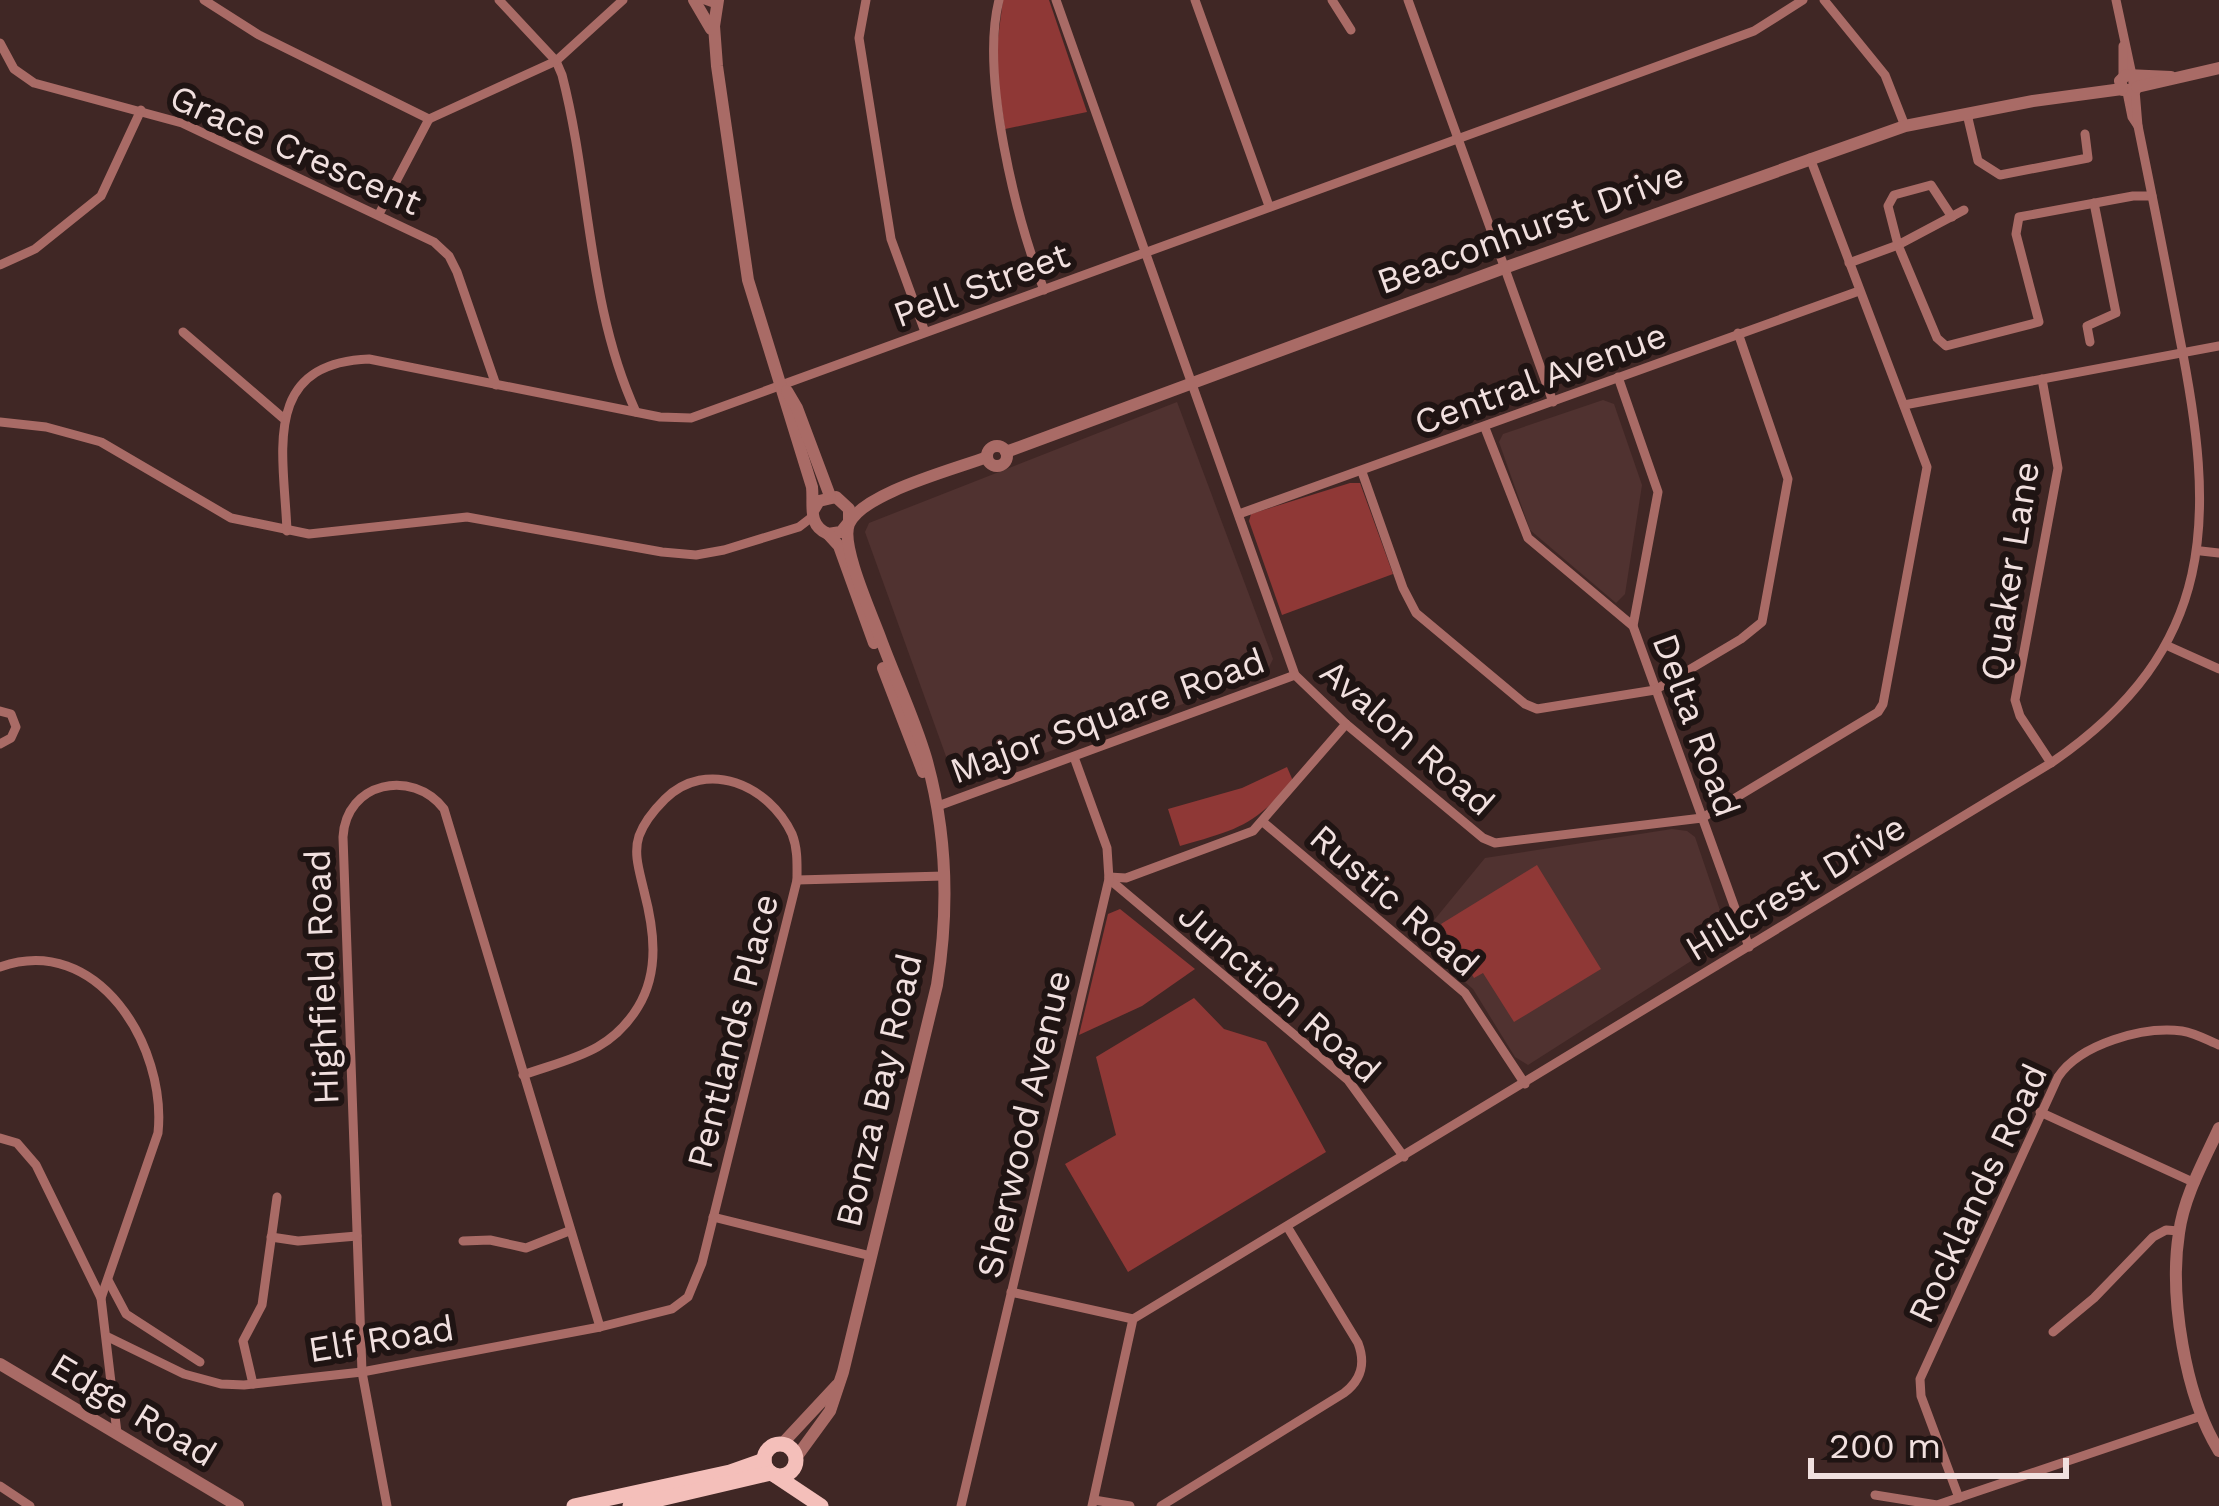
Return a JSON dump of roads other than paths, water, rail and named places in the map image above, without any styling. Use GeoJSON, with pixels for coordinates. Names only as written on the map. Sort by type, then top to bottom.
{"type":"FeatureCollection","features":[{"type":"Feature","properties":{"kind":"main road"},"geometry":{"type":"LineString","coordinates":[[782,1444],[791,1449],[823,1506],[770,1470],[767,1450],[782,1444]]}},
{"type":"Feature","properties":{"kind":"main road"},"geometry":{"type":"LineString","coordinates":[[574,1506],[730,1472],[770,1470],[786,1475],[795,1461]]}},
{"type":"Feature","properties":{"kind":"main road"},"geometry":{"type":"LineString","coordinates":[[630,1506],[770,1470]]}},
{"type":"Feature","properties":{"kind":"street"},"geometry":{"type":"LineString","coordinates":[[204,0],[259,35],[429,119]]}},
{"type":"Feature","properties":{"kind":"street"},"geometry":{"type":"LineString","coordinates":[[499,0],[556,61],[567,92],[604,318],[636,412]]}},
{"type":"Feature","properties":{"kind":"street"},"geometry":{"type":"LineString","coordinates":[[380,214],[429,119],[556,61],[623,0]]}},
{"type":"Feature","properties":{"kind":"street"},"geometry":{"type":"LineString","coordinates":[[694,0],[714,35]]}},
{"type":"Feature","properties":{"kind":"street"},"geometry":{"type":"LineString","coordinates":[[866,0],[860,38],[891,239],[925,332]]}},
{"type":"Feature","properties":{"kind":"street"},"geometry":{"type":"LineString","coordinates":[[999,0],[993,42],[997,90],[1016,203],[1044,290]]}},
{"type":"Feature","properties":{"kind":"street","name":"Avalon Road"},"geometry":{"type":"LineString","coordinates":[[1056,0],[1295,676],[1346,724],[1495,843],[1702,818],[1881,708],[1927,471],[1810,158]]}},
{"type":"Feature","properties":{"kind":"street"},"geometry":{"type":"LineString","coordinates":[[1195,0],[1269,206]]}},
{"type":"Feature","properties":{"kind":"street"},"geometry":{"type":"LineString","coordinates":[[1332,0],[1351,30]]}},
{"type":"Feature","properties":{"kind":"street"},"geometry":{"type":"LineString","coordinates":[[1408,0],[1553,402]]}},
{"type":"Feature","properties":{"kind":"street","name":"Pell Street"},"geometry":{"type":"LineString","coordinates":[[283,418],[307,379],[357,359],[636,412],[691,418],[1754,31],[1803,0]]}},
{"type":"Feature","properties":{"kind":"street"},"geometry":{"type":"LineString","coordinates":[[1824,0],[1885,75],[1905,126]]}},
{"type":"Feature","properties":{"kind":"street","name":"Hillcrest Drive"},"geometry":{"type":"LineString","coordinates":[[1133,1319],[2051,763],[2105,724],[2147,678],[2168,646],[2189,595],[2200,551],[2202,460],[2116,0]]}},
{"type":"Feature","properties":{"kind":"street"},"geometry":{"type":"LineString","coordinates":[[713,1],[748,280],[812,487],[812,514],[825,533]]}},
{"type":"Feature","properties":{"kind":"street","name":"Grace Crescent"},"geometry":{"type":"LineString","coordinates":[[0,44],[14,69],[34,83],[142,110],[202,132],[434,242],[448,256],[467,298],[496,385]]}},
{"type":"Feature","properties":{"kind":"street","name":"Beaconhurst Drive"},"geometry":{"type":"LineString","coordinates":[[880,497],[987,457],[995,446],[1006,452],[1905,126],[2219,68]]}},
{"type":"Feature","properties":{"kind":"street"},"geometry":{"type":"LineString","coordinates":[[3,261],[35,249],[101,196],[142,110]]}},
{"type":"Feature","properties":{"kind":"street"},"geometry":{"type":"LineString","coordinates":[[1967,114],[1978,161],[2000,175],[2088,158],[2085,134]]}},
{"type":"Feature","properties":{"kind":"street"},"geometry":{"type":"LineString","coordinates":[[1952,217],[1930,185],[1894,195],[1888,206],[1898,245],[1939,342],[1953,345],[2037,324],[2016,220],[2027,214],[2152,196]]}},
{"type":"Feature","properties":{"kind":"street"},"geometry":{"type":"LineString","coordinates":[[2090,342],[2087,326],[2116,313],[2094,203]]}},
{"type":"Feature","properties":{"kind":"street"},"geometry":{"type":"LineString","coordinates":[[1849,263],[1898,245],[1964,210]]}},
{"type":"Feature","properties":{"kind":"street","name":"Central Avenue"},"geometry":{"type":"LineString","coordinates":[[1239,514],[1859,291]]}},
{"type":"Feature","properties":{"kind":"street"},"geometry":{"type":"LineString","coordinates":[[183,332],[283,418],[287,531]]}},
{"type":"Feature","properties":{"kind":"street"},"geometry":{"type":"LineString","coordinates":[[1362,472],[1416,613],[1526,704],[1537,709],[1655,690],[1752,632],[1766,611],[1788,478],[1738,333]]}},
{"type":"Feature","properties":{"kind":"street"},"geometry":{"type":"LineString","coordinates":[[1904,405],[2219,346]]}},
{"type":"Feature","properties":{"kind":"street"},"geometry":{"type":"LineString","coordinates":[[1618,377],[1658,493],[1633,626]]}},
{"type":"Feature","properties":{"kind":"street","name":"Quaker Lane"},"geometry":{"type":"LineString","coordinates":[[2042,379],[2058,468],[2014,700],[2051,763]]}},
{"type":"Feature","properties":{"kind":"street"},"geometry":{"type":"LineString","coordinates":[[783,385],[836,498],[849,509],[849,522]]}},
{"type":"Feature","properties":{"kind":"street"},"geometry":{"type":"LineString","coordinates":[[0,422],[46,427],[101,442],[215,511],[287,531],[335,533],[467,518],[696,555],[799,526],[819,500],[880,497]]}},
{"type":"Feature","properties":{"kind":"street","name":"Delta Road"},"geometry":{"type":"LineString","coordinates":[[1485,428],[1528,538],[1633,626],[1749,947]]}},
{"type":"Feature","properties":{"kind":"street"},"geometry":{"type":"LineString","coordinates":[[799,526],[841,532],[880,497]]}},
{"type":"Feature","properties":{"kind":"street","name":"Bonza Bay Road"},"geometry":{"type":"LineString","coordinates":[[795,1461],[830,1411],[838,1384],[937,986],[944,925],[938,806],[926,756],[848,542],[849,522]]}},
{"type":"Feature","properties":{"kind":"street","name":"Bonza Bay Road"},"geometry":{"type":"LineString","coordinates":[[825,533],[839,546],[938,806]]}},
{"type":"Feature","properties":{"kind":"street"},"geometry":{"type":"LineString","coordinates":[[2200,551],[2219,553]]}},
{"type":"Feature","properties":{"kind":"street"},"geometry":{"type":"LineString","coordinates":[[2168,646],[2219,670]]}},
{"type":"Feature","properties":{"kind":"street","name":"Major Square Road"},"geometry":{"type":"LineString","coordinates":[[938,806],[1295,676]]}},
{"type":"Feature","properties":{"kind":"street"},"geometry":{"type":"LineString","coordinates":[[0,711],[11,714],[16,727],[11,738],[0,744]]}},
{"type":"Feature","properties":{"kind":"street"},"geometry":{"type":"LineString","coordinates":[[1109,878],[1126,878],[1252,831],[1346,724]]}},
{"type":"Feature","properties":{"kind":"street","name":"Sherwood Avenue"},"geometry":{"type":"LineString","coordinates":[[961,1506],[1109,878],[1107,848],[1074,757]]}},
{"type":"Feature","properties":{"kind":"street","name":"Pentlands Place"},"geometry":{"type":"LineString","coordinates":[[523,1075],[603,1046],[618,1034],[641,1001],[653,954],[636,848],[648,819],[679,787],[708,778],[734,780],[750,788],[776,811],[791,833],[797,880],[692,1288],[684,1301],[669,1310]]}},
{"type":"Feature","properties":{"kind":"street","name":"Highfield Road"},"geometry":{"type":"LineString","coordinates":[[387,1506],[362,1372],[343,837],[347,813],[365,794],[404,784],[424,791],[444,809],[600,1327]]}},
{"type":"Feature","properties":{"kind":"street","name":"Rustic Road"},"geometry":{"type":"LineString","coordinates":[[1263,822],[1465,993],[1526,1084]]}},
{"type":"Feature","properties":{"kind":"street"},"geometry":{"type":"LineString","coordinates":[[797,880],[944,876]]}},
{"type":"Feature","properties":{"kind":"street","name":"Junction Road"},"geometry":{"type":"LineString","coordinates":[[1109,878],[1348,1080],[1404,1157]]}},
{"type":"Feature","properties":{"kind":"street"},"geometry":{"type":"LineString","coordinates":[[0,967],[33,958],[106,986],[127,1012],[145,1050],[158,1105],[158,1133],[100,1298]]}},
{"type":"Feature","properties":{"kind":"street","name":"Rocklands Road"},"geometry":{"type":"LineString","coordinates":[[1959,1498],[1926,1412],[1920,1379],[2040,1112],[2068,1062],[2093,1046],[2176,1030],[2219,1045]]}},
{"type":"Feature","properties":{"kind":"street"},"geometry":{"type":"LineString","coordinates":[[2040,1112],[2195,1183]]}},
{"type":"Feature","properties":{"kind":"street"},"geometry":{"type":"LineString","coordinates":[[2219,1128],[2179,1231],[2177,1271],[2200,1416],[2219,1450]]}},
{"type":"Feature","properties":{"kind":"street"},"geometry":{"type":"LineString","coordinates":[[0,1138],[21,1146],[36,1166],[100,1298],[118,1433]]}},
{"type":"Feature","properties":{"kind":"street"},"geometry":{"type":"LineString","coordinates":[[254,1384],[243,1341],[262,1305],[277,1197]]}},
{"type":"Feature","properties":{"kind":"street"},"geometry":{"type":"LineString","coordinates":[[713,1217],[871,1256]]}},
{"type":"Feature","properties":{"kind":"street"},"geometry":{"type":"LineString","coordinates":[[1161,1506],[1358,1381],[1362,1360],[1358,1343],[1288,1228]]}},
{"type":"Feature","properties":{"kind":"street"},"geometry":{"type":"LineString","coordinates":[[2054,1332],[2153,1237],[2166,1230],[2179,1231]]}},
{"type":"Feature","properties":{"kind":"street"},"geometry":{"type":"LineString","coordinates":[[463,1241],[490,1240],[526,1248],[569,1231]]}},
{"type":"Feature","properties":{"kind":"street"},"geometry":{"type":"LineString","coordinates":[[271,1237],[357,1236]]}},
{"type":"Feature","properties":{"kind":"street"},"geometry":{"type":"LineString","coordinates":[[108,1280],[126,1314],[200,1362]]}},
{"type":"Feature","properties":{"kind":"street"},"geometry":{"type":"LineString","coordinates":[[1012,1292],[1133,1319],[1093,1503],[1130,1506]]}},
{"type":"Feature","properties":{"kind":"street","name":"Elf Road"},"geometry":{"type":"LineString","coordinates":[[108,1337],[202,1381],[254,1384],[362,1372],[669,1310]]}},
{"type":"Feature","properties":{"kind":"street","name":"Edge Road"},"geometry":{"type":"LineString","coordinates":[[0,1364],[238,1506]]}},
{"type":"Feature","properties":{"kind":"street","name":"Bonza Bay Road"},"geometry":{"type":"LineString","coordinates":[[782,1444],[838,1384]]}},
{"type":"Feature","properties":{"kind":"street"},"geometry":{"type":"LineString","coordinates":[[1875,1495],[1932,1505],[2200,1416]]}},
{"type":"Feature","properties":{"kind":"street"},"geometry":{"type":"LineString","coordinates":[[0,1486],[30,1506]]}}]}
